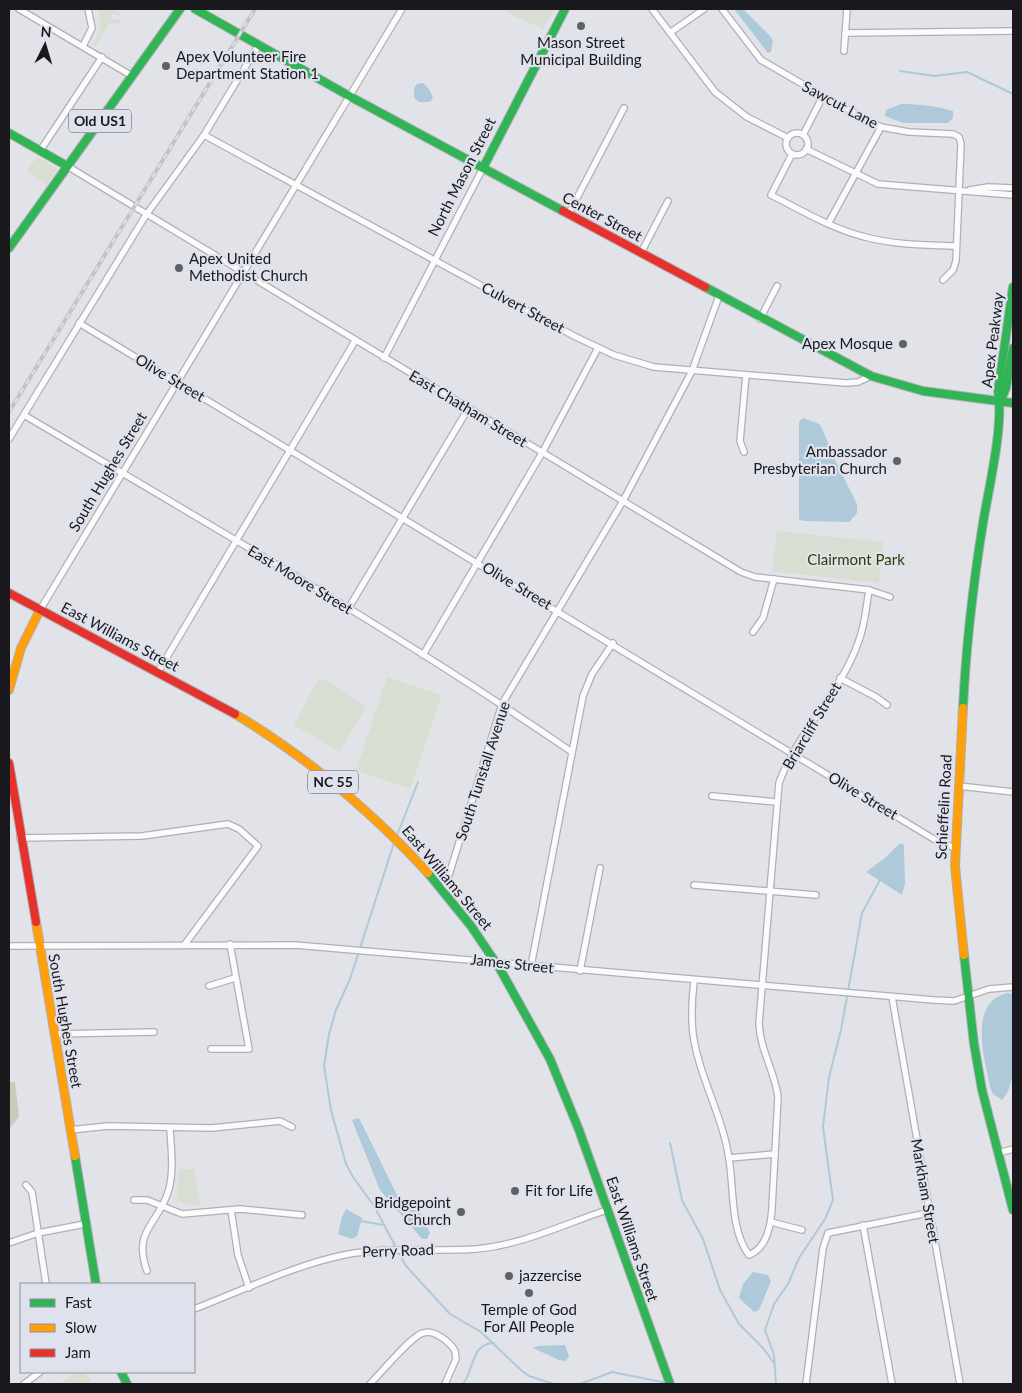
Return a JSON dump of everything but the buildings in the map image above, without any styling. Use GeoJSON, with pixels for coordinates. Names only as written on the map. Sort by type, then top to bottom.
{"type":"FeatureCollection","features":[{"type":"Feature","properties":{"kind":"main road","name":"Old US1"},"geometry":{"type":"LineString","coordinates":[[67,166],[180,9]]}},
{"type":"Feature","properties":{"kind":"main road","name":"Center Street"},"geometry":{"type":"LineString","coordinates":[[195,9],[258,46],[568,215],[871,376],[912,390],[956,398],[1013,403]]}},
{"type":"Feature","properties":{"kind":"main road","name":"North Mason Street"},"geometry":{"type":"LineString","coordinates":[[483,168],[565,9]]}},
{"type":"Feature","properties":{"kind":"main road"},"geometry":{"type":"LineString","coordinates":[[9,132],[67,166],[9,248]]}},
{"type":"Feature","properties":{"kind":"main road","name":"Apex Peakway"},"geometry":{"type":"LineString","coordinates":[[1000,402],[998,391],[1013,287]]}},
{"type":"Feature","properties":{"kind":"main road","name":"Apex Peakway"},"geometry":{"type":"LineString","coordinates":[[1000,402],[1006,388],[1013,348]]}},
{"type":"Feature","properties":{"kind":"main road","name":"Schieffelin Road"},"geometry":{"type":"LineString","coordinates":[[1000,402],[988,494],[971,597],[955,848],[957,899],[968,996],[982,1090],[1013,1210]]}},
{"type":"Feature","properties":{"kind":"main road","name":"East Williams Street"},"geometry":{"type":"LineString","coordinates":[[9,593],[158,672],[258,728],[314,767],[384,826],[444,891],[496,961],[524,1008],[554,1066],[581,1135],[667,1383]]}},
{"type":"Feature","properties":{"kind":"main road","name":"South Hughes Street"},"geometry":{"type":"LineString","coordinates":[[9,690],[21,648],[40,610]]}},
{"type":"Feature","properties":{"kind":"main road","name":"South Hughes Street"},"geometry":{"type":"LineString","coordinates":[[9,763],[38,946],[96,1283]]}},
{"type":"Feature","properties":{"kind":"street"},"geometry":{"type":"LineString","coordinates":[[19,9],[132,76]]}},
{"type":"Feature","properties":{"kind":"street"},"geometry":{"type":"LineString","coordinates":[[83,46],[92,28],[88,9]]}},
{"type":"Feature","properties":{"kind":"street","name":"South Hughes Street"},"geometry":{"type":"LineString","coordinates":[[40,610],[351,97],[402,9]]}},
{"type":"Feature","properties":{"kind":"street"},"geometry":{"type":"LineString","coordinates":[[652,9],[708,84],[726,102],[747,117],[788,138]]}},
{"type":"Feature","properties":{"kind":"street"},"geometry":{"type":"LineString","coordinates":[[671,32],[704,9]]}},
{"type":"Feature","properties":{"kind":"street","name":"Sawcut Lane"},"geometry":{"type":"LineString","coordinates":[[722,9],[761,60],[823,96],[881,127],[909,132],[953,134],[959,137],[961,141],[956,246],[953,270],[943,280]]}},
{"type":"Feature","properties":{"kind":"street"},"geometry":{"type":"LineString","coordinates":[[844,51],[847,9]]}},
{"type":"Feature","properties":{"kind":"street"},"geometry":{"type":"LineString","coordinates":[[845,33],[1013,30]]}},
{"type":"Feature","properties":{"kind":"street"},"geometry":{"type":"LineString","coordinates":[[9,439],[146,215],[204,135],[258,46]]}},
{"type":"Feature","properties":{"kind":"street"},"geometry":{"type":"LineString","coordinates":[[40,151],[102,58]]}},
{"type":"Feature","properties":{"kind":"street"},"geometry":{"type":"LineString","coordinates":[[803,135],[823,96]]}},
{"type":"Feature","properties":{"kind":"street"},"geometry":{"type":"LineString","coordinates":[[568,215],[624,108]]}},
{"type":"Feature","properties":{"kind":"street"},"geometry":{"type":"LineString","coordinates":[[828,224],[881,127]]}},
{"type":"Feature","properties":{"kind":"street"},"geometry":{"type":"LineString","coordinates":[[793,134],[803,135],[808,143],[806,150],[802,154],[792,154],[786,147],[788,138],[793,134]]}},
{"type":"Feature","properties":{"kind":"street","name":"Culvert Street"},"geometry":{"type":"LineString","coordinates":[[204,135],[598,348],[645,365],[692,371],[846,383],[858,382],[871,376]]}},
{"type":"Feature","properties":{"kind":"street"},"geometry":{"type":"LineString","coordinates":[[806,150],[855,175],[890,186],[970,190],[988,187],[1013,188]]}},
{"type":"Feature","properties":{"kind":"street"},"geometry":{"type":"LineString","coordinates":[[792,154],[771,195],[828,224],[877,240],[956,246]]}},
{"type":"Feature","properties":{"kind":"street","name":"East Chatham Street"},"geometry":{"type":"LineString","coordinates":[[67,166],[741,572],[755,577],[774,580],[868,590],[890,597]]}},
{"type":"Feature","properties":{"kind":"street","name":"North Mason Street"},"geometry":{"type":"LineString","coordinates":[[384,358],[483,168]]}},
{"type":"Feature","properties":{"kind":"street"},"geometry":{"type":"LineString","coordinates":[[970,190],[980,194],[1013,195]]}},
{"type":"Feature","properties":{"kind":"street"},"geometry":{"type":"LineString","coordinates":[[641,253],[668,201]]}},
{"type":"Feature","properties":{"kind":"street"},"geometry":{"type":"LineString","coordinates":[[760,318],[777,286]]}},
{"type":"Feature","properties":{"kind":"street","name":"South Tunstall Avenue"},"geometry":{"type":"LineString","coordinates":[[444,891],[502,704],[623,501],[692,371],[719,296]]}},
{"type":"Feature","properties":{"kind":"street","name":"Olive Street"},"geometry":{"type":"LineString","coordinates":[[79,323],[613,643],[937,841],[955,848]]}},
{"type":"Feature","properties":{"kind":"street"},"geometry":{"type":"LineString","coordinates":[[158,672],[355,341]]}},
{"type":"Feature","properties":{"kind":"street"},"geometry":{"type":"LineString","coordinates":[[423,655],[542,453],[598,348]]}},
{"type":"Feature","properties":{"kind":"street"},"geometry":{"type":"LineString","coordinates":[[744,452],[740,441],[746,375]]}},
{"type":"Feature","properties":{"kind":"street"},"geometry":{"type":"LineString","coordinates":[[348,609],[468,409]]}},
{"type":"Feature","properties":{"kind":"street","name":"East Moore Street"},"geometry":{"type":"LineString","coordinates":[[24,415],[423,655],[502,704],[572,752]]}},
{"type":"Feature","properties":{"kind":"street"},"geometry":{"type":"LineString","coordinates":[[753,632],[763,618],[774,580]]}},
{"type":"Feature","properties":{"kind":"street","name":"Briarcliff Street"},"geometry":{"type":"LineString","coordinates":[[729,1158],[738,1230],[750,1255],[762,1245],[771,1222],[775,1154],[777,1087],[759,1034],[761,986],[776,802],[780,783],[793,753],[840,678],[859,643],[868,590]]}},
{"type":"Feature","properties":{"kind":"street"},"geometry":{"type":"LineString","coordinates":[[531,966],[587,684],[613,643]]}},
{"type":"Feature","properties":{"kind":"street"},"geometry":{"type":"LineString","coordinates":[[840,678],[887,705]]}},
{"type":"Feature","properties":{"kind":"street"},"geometry":{"type":"LineString","coordinates":[[959,786],[1013,792]]}},
{"type":"Feature","properties":{"kind":"street"},"geometry":{"type":"LineString","coordinates":[[712,796],[776,802]]}},
{"type":"Feature","properties":{"kind":"street"},"geometry":{"type":"LineString","coordinates":[[20,838],[142,836],[228,824],[239,828],[258,846],[185,944]]}},
{"type":"Feature","properties":{"kind":"street"},"geometry":{"type":"LineString","coordinates":[[580,971],[600,868]]}},
{"type":"Feature","properties":{"kind":"street"},"geometry":{"type":"LineString","coordinates":[[694,885],[816,895]]}},
{"type":"Feature","properties":{"kind":"street"},"geometry":{"type":"LineString","coordinates":[[211,1049],[249,1049],[230,944]]}},
{"type":"Feature","properties":{"kind":"street","name":"James Street"},"geometry":{"type":"LineString","coordinates":[[9,946],[295,945],[496,961],[580,971],[694,981],[954,1001],[988,990],[1013,986]]}},
{"type":"Feature","properties":{"kind":"street"},"geometry":{"type":"LineString","coordinates":[[209,986],[235,978]]}},
{"type":"Feature","properties":{"kind":"street"},"geometry":{"type":"LineString","coordinates":[[694,981],[692,1013],[696,1047],[720,1118],[729,1158],[775,1154]]}},
{"type":"Feature","properties":{"kind":"street","name":"Markham Street"},"geometry":{"type":"LineString","coordinates":[[892,997],[928,1213],[960,1384]]}},
{"type":"Feature","properties":{"kind":"street"},"geometry":{"type":"LineString","coordinates":[[54,1034],[154,1032]]}},
{"type":"Feature","properties":{"kind":"street"},"geometry":{"type":"LineString","coordinates":[[70,1130],[108,1126],[212,1128],[280,1122],[292,1128]]}},
{"type":"Feature","properties":{"kind":"street"},"geometry":{"type":"LineString","coordinates":[[147,1270],[142,1257],[142,1243],[162,1207],[171,1178],[170,1128]]}},
{"type":"Feature","properties":{"kind":"street"},"geometry":{"type":"LineString","coordinates":[[998,1153],[1013,1148]]}},
{"type":"Feature","properties":{"kind":"street"},"geometry":{"type":"LineString","coordinates":[[26,1185],[32,1192],[46,1283]]}},
{"type":"Feature","properties":{"kind":"street"},"geometry":{"type":"LineString","coordinates":[[134,1200],[147,1200],[182,1214],[231,1210],[302,1215]]}},
{"type":"Feature","properties":{"kind":"street"},"geometry":{"type":"LineString","coordinates":[[231,1210],[238,1255],[249,1288]]}},
{"type":"Feature","properties":{"kind":"street","name":"Perry Road"},"geometry":{"type":"LineString","coordinates":[[195,1309],[334,1257],[354,1253],[392,1250],[475,1249],[506,1244],[607,1210]]}},
{"type":"Feature","properties":{"kind":"street"},"geometry":{"type":"LineString","coordinates":[[806,1384],[825,1238],[832,1231],[928,1213]]}},
{"type":"Feature","properties":{"kind":"street"},"geometry":{"type":"LineString","coordinates":[[771,1222],[802,1230]]}},
{"type":"Feature","properties":{"kind":"street"},"geometry":{"type":"LineString","coordinates":[[9,1243],[38,1233],[85,1224]]}},
{"type":"Feature","properties":{"kind":"street"},"geometry":{"type":"LineString","coordinates":[[863,1225],[892,1384]]}},
{"type":"Feature","properties":{"kind":"street"},"geometry":{"type":"LineString","coordinates":[[370,1384],[416,1337],[427,1332],[438,1336],[455,1351],[456,1359],[445,1384]]}},
{"type":"Feature","properties":{"kind":"street"},"geometry":{"type":"LineString","coordinates":[[24,1384],[39,1373]]}},
{"type":"Feature","properties":{"kind":"green space"},"geometry":{"type":"Polygon","coordinates":[[[98,9],[114,9],[121,13],[119,16],[113,13],[110,18],[115,21],[117,18],[122,21],[109,24],[95,47],[93,45],[101,26],[98,9]]]}},
{"type":"Feature","properties":{"kind":"green space"},"geometry":{"type":"Polygon","coordinates":[[[508,9],[555,9],[543,29],[507,13],[508,9]]]}},
{"type":"Feature","properties":{"kind":"green space"},"geometry":{"type":"Polygon","coordinates":[[[37,157],[58,169],[46,185],[26,171],[37,157]]]}},
{"type":"Feature","properties":{"kind":"green space","name":"Clairmont Park"},"geometry":{"type":"Polygon","coordinates":[[[777,531],[883,542],[879,583],[772,571],[777,531]]]}},
{"type":"Feature","properties":{"kind":"green space"},"geometry":{"type":"Polygon","coordinates":[[[387,677],[442,695],[410,789],[356,771],[387,677]]]}},
{"type":"Feature","properties":{"kind":"green space"},"geometry":{"type":"Polygon","coordinates":[[[325,679],[366,707],[340,752],[294,725],[317,681],[325,679]]]}},
{"type":"Feature","properties":{"kind":"green space"},"geometry":{"type":"Polygon","coordinates":[[[9,1082],[15,1082],[19,1117],[9,1129],[9,1082]]]}},
{"type":"Feature","properties":{"kind":"green space"},"geometry":{"type":"Polygon","coordinates":[[[179,1169],[194,1169],[200,1206],[179,1201],[177,1192],[179,1169]]]}},
{"type":"Feature","properties":{"kind":"green space"},"geometry":{"type":"Polygon","coordinates":[[[77,1373],[85,1373],[93,1384],[58,1384],[77,1373]]]}},
{"type":"Feature","properties":{"kind":"water"},"geometry":{"type":"Polygon","coordinates":[[[734,9],[743,9],[770,36],[773,40],[771,52],[768,53],[734,9]]]}},
{"type":"Feature","properties":{"kind":"water"},"geometry":{"type":"Polygon","coordinates":[[[423,83],[429,89],[433,98],[430,102],[419,102],[414,98],[414,88],[417,84],[423,83]]]}},
{"type":"Feature","properties":{"kind":"water"},"geometry":{"type":"Polygon","coordinates":[[[901,104],[947,109],[953,111],[953,118],[948,123],[903,123],[885,116],[886,110],[901,104]]]}},
{"type":"Feature","properties":{"kind":"water"},"geometry":{"type":"Polygon","coordinates":[[[803,418],[819,424],[822,428],[835,460],[857,504],[857,513],[849,522],[804,521],[799,519],[799,422],[803,418]]]}},
{"type":"Feature","properties":{"kind":"water"},"geometry":{"type":"Polygon","coordinates":[[[900,843],[904,845],[905,884],[902,895],[866,872],[885,858],[900,843]]]}},
{"type":"Feature","properties":{"kind":"water"},"geometry":{"type":"Polygon","coordinates":[[[1008,993],[1013,994],[1015,1050],[1012,1079],[1008,1091],[1002,1100],[993,1094],[990,1087],[982,1033],[983,1019],[987,1007],[995,998],[1008,993]]]}},
{"type":"Feature","properties":{"kind":"water"},"geometry":{"type":"Polygon","coordinates":[[[359,1118],[403,1207],[418,1209],[430,1233],[427,1239],[422,1239],[380,1190],[352,1120],[359,1118]]]}},
{"type":"Feature","properties":{"kind":"water"},"geometry":{"type":"Polygon","coordinates":[[[346,1209],[362,1218],[357,1236],[352,1239],[338,1234],[346,1209]]]}},
{"type":"Feature","properties":{"kind":"water"},"geometry":{"type":"Polygon","coordinates":[[[753,1272],[768,1275],[771,1281],[759,1310],[754,1312],[739,1298],[743,1284],[753,1272]]]}},
{"type":"Feature","properties":{"kind":"water"},"geometry":{"type":"Polygon","coordinates":[[[565,1345],[569,1356],[566,1361],[559,1360],[533,1348],[537,1346],[565,1345]]]}},
{"type":"Feature","properties":{"kind":"waterway"},"geometry":{"type":"LineString","coordinates":[[900,71],[935,76],[967,72],[1013,94]]}},
{"type":"Feature","properties":{"kind":"waterway"},"geometry":{"type":"LineString","coordinates":[[398,833],[418,782]]}},
{"type":"Feature","properties":{"kind":"waterway"},"geometry":{"type":"LineString","coordinates":[[394,843],[350,979],[336,1010],[329,1034],[324,1066],[331,1110],[346,1164],[374,1206],[406,1266],[450,1314],[481,1332],[529,1376],[554,1384]]}},
{"type":"Feature","properties":{"kind":"waterway"},"geometry":{"type":"LineString","coordinates":[[776,1384],[774,1355],[765,1330],[774,1304],[788,1284],[799,1258],[825,1219],[833,1200],[823,1127],[829,1077],[841,1030],[862,913],[880,880]]}},
{"type":"Feature","properties":{"kind":"waterway"},"geometry":{"type":"LineString","coordinates":[[670,1143],[682,1200],[703,1239],[720,1290],[739,1324],[763,1348],[774,1363]]}},
{"type":"Feature","properties":{"kind":"waterway"},"geometry":{"type":"LineString","coordinates":[[360,1221],[384,1225]]}},
{"type":"Feature","properties":{"kind":"waterway"},"geometry":{"type":"LineString","coordinates":[[463,1384],[467,1379],[477,1353],[487,1344],[494,1343]]}},
{"type":"Feature","properties":{"kind":"waterway"},"geometry":{"type":"LineString","coordinates":[[580,1384],[612,1372],[667,1383]]}},
{"type":"Feature","properties":{"kind":"railway"},"geometry":{"type":"LineString","coordinates":[[9,412],[255,9]]}},
{"type":"Feature","properties":{"kind":"traffic: fast"},"geometry":{"type":"LineString","coordinates":[[9,248],[180,9]]}},
{"type":"Feature","properties":{"kind":"traffic: fast"},"geometry":{"type":"LineString","coordinates":[[195,9],[351,97],[563,211]]}},
{"type":"Feature","properties":{"kind":"traffic: fast"},"geometry":{"type":"LineString","coordinates":[[483,168],[565,9]]}},
{"type":"Feature","properties":{"kind":"traffic: fast"},"geometry":{"type":"LineString","coordinates":[[9,133],[67,166]]}},
{"type":"Feature","properties":{"kind":"traffic: fast"},"geometry":{"type":"LineString","coordinates":[[705,287],[871,376],[923,391],[1013,403]]}},
{"type":"Feature","properties":{"kind":"traffic: fast"},"geometry":{"type":"LineString","coordinates":[[963,708],[973,592],[997,438],[999,420],[998,391],[1013,287]]}},
{"type":"Feature","properties":{"kind":"traffic: fast"},"geometry":{"type":"LineString","coordinates":[[1000,402],[1006,388],[1013,348]]}},
{"type":"Feature","properties":{"kind":"traffic: fast"},"geometry":{"type":"LineString","coordinates":[[428,873],[471,926],[500,969],[550,1059],[579,1130],[670,1384]]}},
{"type":"Feature","properties":{"kind":"traffic: fast"},"geometry":{"type":"LineString","coordinates":[[964,955],[974,1044],[982,1090],[1013,1210]]}},
{"type":"Feature","properties":{"kind":"traffic: fast"},"geometry":{"type":"LineString","coordinates":[[75,1156],[96,1283]]}},
{"type":"Feature","properties":{"kind":"traffic: fast"},"geometry":{"type":"LineString","coordinates":[[122,1373],[127,1384]]}},
{"type":"Feature","properties":{"kind":"traffic: slow"},"geometry":{"type":"LineString","coordinates":[[9,690],[21,648],[40,610]]}},
{"type":"Feature","properties":{"kind":"traffic: slow"},"geometry":{"type":"LineString","coordinates":[[963,708],[955,866],[964,955]]}},
{"type":"Feature","properties":{"kind":"traffic: slow"},"geometry":{"type":"LineString","coordinates":[[235,714],[288,748],[337,786],[384,828],[428,873]]}},
{"type":"Feature","properties":{"kind":"traffic: slow"},"geometry":{"type":"LineString","coordinates":[[36,922],[75,1156]]}},
{"type":"Feature","properties":{"kind":"traffic: jam"},"geometry":{"type":"LineString","coordinates":[[563,211],[705,287]]}},
{"type":"Feature","properties":{"kind":"traffic: jam"},"geometry":{"type":"LineString","coordinates":[[9,593],[235,714]]}},
{"type":"Feature","properties":{"kind":"traffic: jam"},"geometry":{"type":"LineString","coordinates":[[9,763],[36,922]]}},
{"type":"Feature","properties":{"kind":"place","name":"Mason Street Municipal Building"},"geometry":{"type":"Point","coordinates":[581,26]}},
{"type":"Feature","properties":{"kind":"place","name":"Apex Volunteer Fire Department Station 1"},"geometry":{"type":"Point","coordinates":[166,66]}},
{"type":"Feature","properties":{"kind":"place","name":"Apex United Methodist Church"},"geometry":{"type":"Point","coordinates":[179,268]}},
{"type":"Feature","properties":{"kind":"place","name":"Apex Mosque"},"geometry":{"type":"Point","coordinates":[903,344]}},
{"type":"Feature","properties":{"kind":"place","name":"Ambassador Presbyterian Church"},"geometry":{"type":"Point","coordinates":[897,461]}},
{"type":"Feature","properties":{"kind":"place","name":"Fit for Life"},"geometry":{"type":"Point","coordinates":[515,1191]}},
{"type":"Feature","properties":{"kind":"place","name":"Bridgepoint Church"},"geometry":{"type":"Point","coordinates":[461,1212]}},
{"type":"Feature","properties":{"kind":"place","name":"jazzercise"},"geometry":{"type":"Point","coordinates":[509,1276]}},
{"type":"Feature","properties":{"kind":"place","name":"Temple of God For All People"},"geometry":{"type":"Point","coordinates":[529,1293]}}]}
